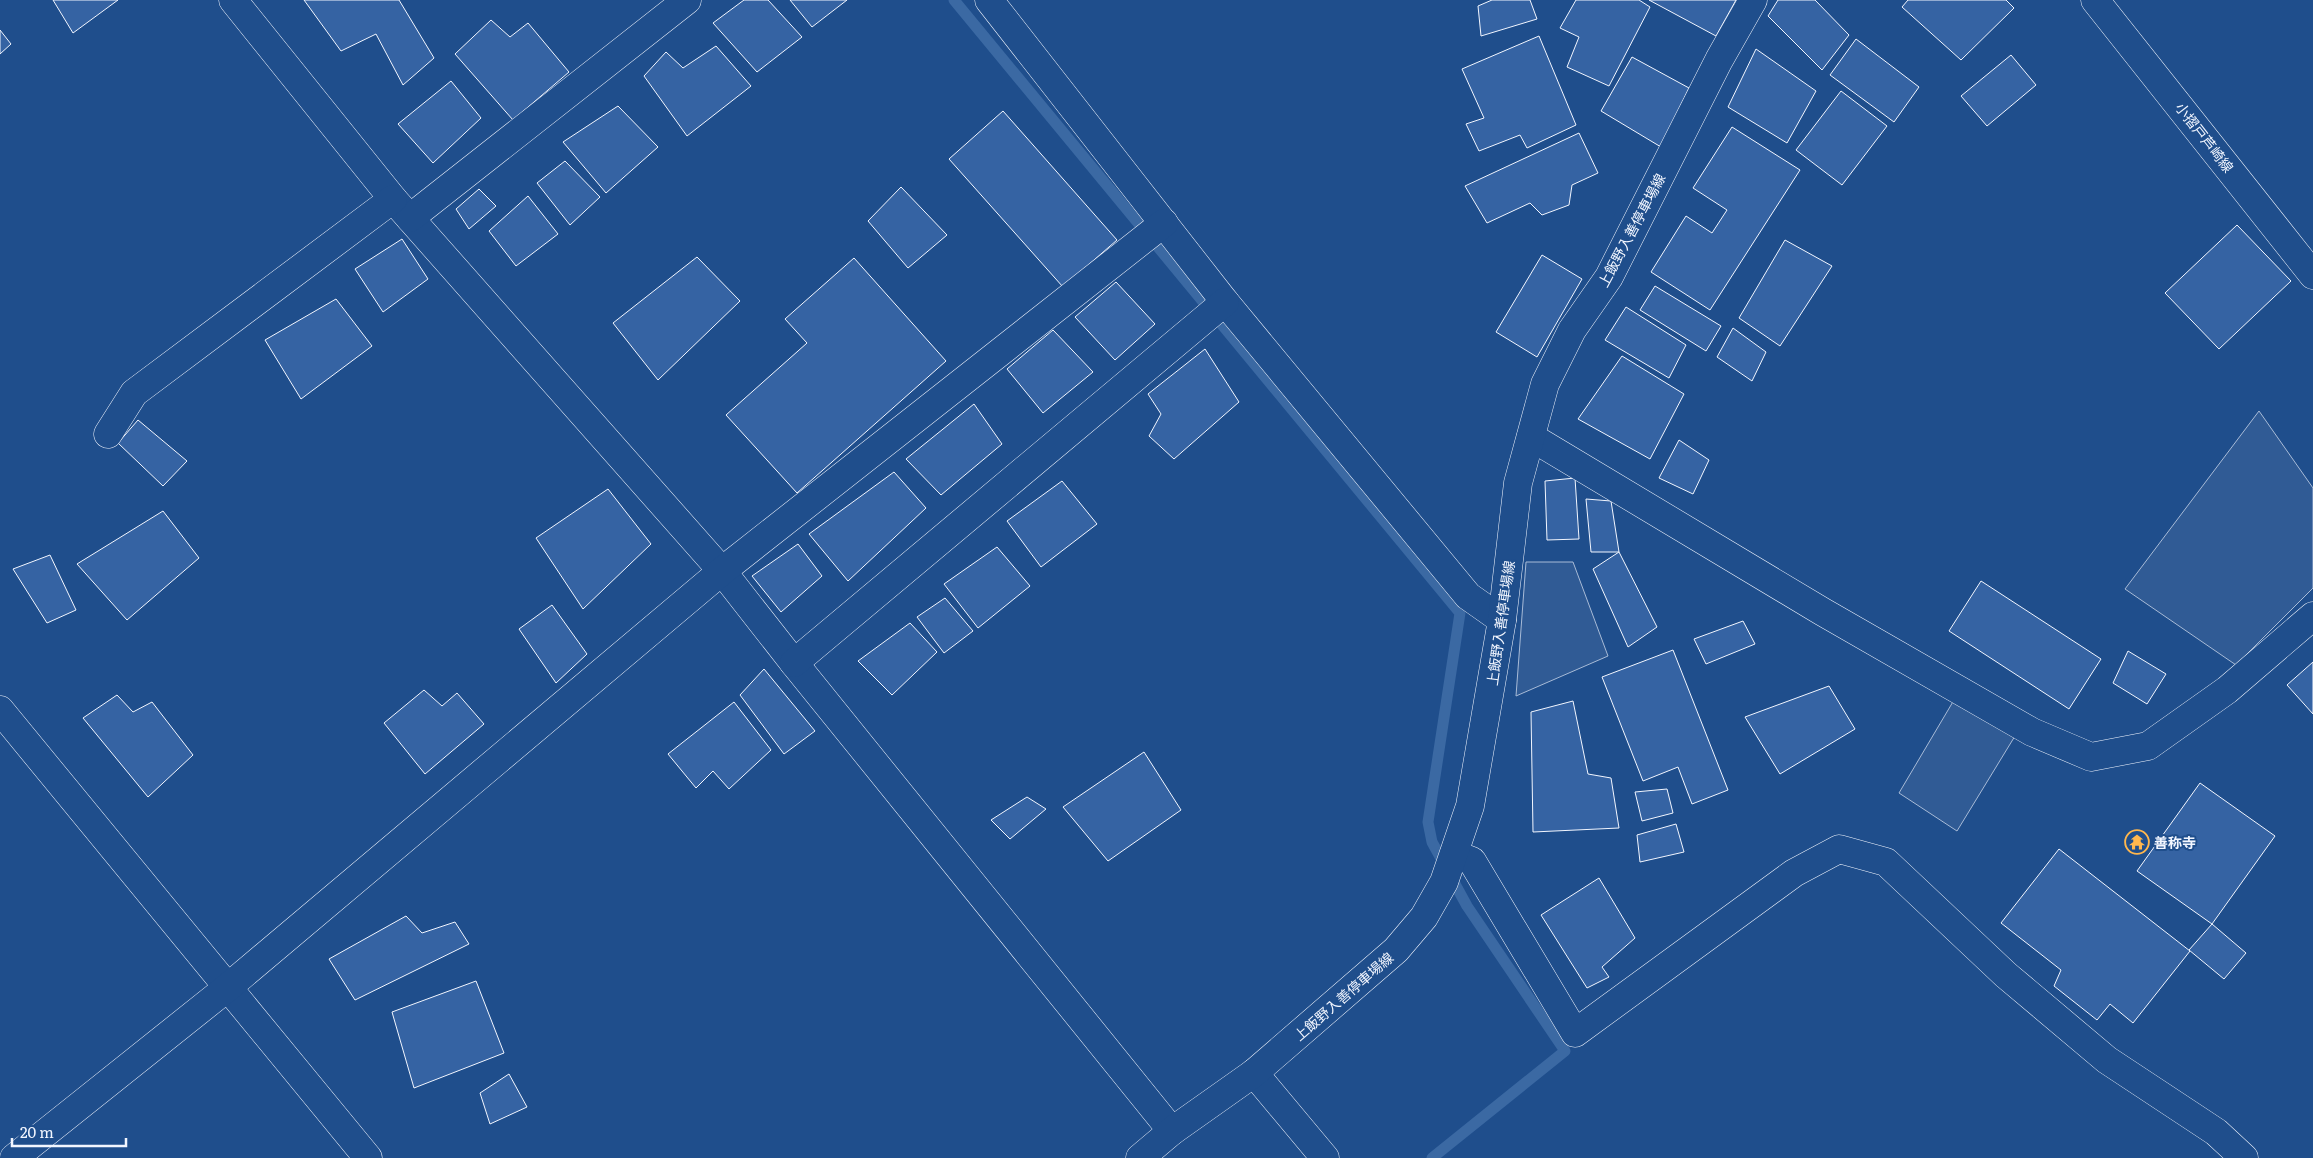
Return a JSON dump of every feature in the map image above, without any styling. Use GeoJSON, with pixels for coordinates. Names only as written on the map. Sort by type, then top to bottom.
{"type":"FeatureCollection","features":[{"type":"Feature","properties":{"kind":"street"},"geometry":{"type":"LineString","coordinates":[[233,0],[402,208],[722,571],[794,663],[1172,1131]]}},
{"type":"Feature","properties":{"kind":"street"},"geometry":{"type":"LineString","coordinates":[[108,434],[134,393],[402,208],[687,0]]}},
{"type":"Feature","properties":{"kind":"street"},"geometry":{"type":"LineString","coordinates":[[989,0],[1225,302],[1468,596],[1502,620]]}},
{"type":"Feature","properties":{"kind":"street","name":"上飯野入善停車場線"},"geometry":{"type":"LineString","coordinates":[[1140,1158],[1172,1131],[1254,1073],[1396,950],[1424,917],[1444,882],[1470,806],[1502,620],[1518,482],[1545,384],[1572,330],[1609,277],[1719,60],[1753,0]]}},
{"type":"Feature","properties":{"kind":"street","name":"小摺戸芦崎線"},"geometry":{"type":"LineString","coordinates":[[2095,0],[2313,275]]}},
{"type":"Feature","properties":{"kind":"street"},"geometry":{"type":"LineString","coordinates":[[14,1158],[227,988],[722,571],[1164,223]]}},
{"type":"Feature","properties":{"kind":"street"},"geometry":{"type":"LineString","coordinates":[[794,663],[1225,302]]}},
{"type":"Feature","properties":{"kind":"street"},"geometry":{"type":"LineString","coordinates":[[1531,437],[1824,612],[2032,732],[2091,757],[2148,746],[2227,690],[2313,616]]}},
{"type":"Feature","properties":{"kind":"street"},"geometry":{"type":"LineString","coordinates":[[0,710],[368,1158]]}},
{"type":"Feature","properties":{"kind":"street"},"geometry":{"type":"LineString","coordinates":[[1454,854],[1472,861],[1575,1033],[1794,873],[1839,848],[1886,862],[2006,975],[2108,1060],[2216,1132],[2244,1158]]}},
{"type":"Feature","properties":{"kind":"street"},"geometry":{"type":"LineString","coordinates":[[1254,1073],[1325,1158]]}},
{"type":"Feature","properties":{"kind":"shaded area"},"geometry":{"type":"Polygon","coordinates":[[[2259,411],[2313,488],[2313,588],[2236,665],[2125,589],[2259,411]]]}},
{"type":"Feature","properties":{"kind":"shaded area"},"geometry":{"type":"Polygon","coordinates":[[[1526,562],[1573,562],[1608,656],[1516,696],[1526,562]]]}},
{"type":"Feature","properties":{"kind":"shaded area"},"geometry":{"type":"Polygon","coordinates":[[[1954,700],[2015,736],[1957,831],[1899,793],[1954,700]]]}},
{"type":"Feature","properties":{"kind":"building"},"geometry":{"type":"Polygon","coordinates":[[[53,0],[118,0],[73,33],[53,0]]]}},
{"type":"Feature","properties":{"kind":"building"},"geometry":{"type":"Polygon","coordinates":[[[304,0],[399,0],[434,58],[403,85],[376,34],[341,51],[304,0]]]}},
{"type":"Feature","properties":{"kind":"building"},"geometry":{"type":"Polygon","coordinates":[[[744,0],[768,0],[802,37],[757,72],[713,23],[744,0]]]}},
{"type":"Feature","properties":{"kind":"building"},"geometry":{"type":"Polygon","coordinates":[[[790,0],[847,0],[812,27],[790,0]]]}},
{"type":"Feature","properties":{"kind":"building"},"geometry":{"type":"Polygon","coordinates":[[[1492,0],[1530,0],[1537,19],[1481,36],[1478,6],[1492,0]]]}},
{"type":"Feature","properties":{"kind":"building"},"geometry":{"type":"Polygon","coordinates":[[[1576,0],[1639,0],[1650,7],[1609,86],[1567,67],[1579,37],[1560,28],[1576,0]]]}},
{"type":"Feature","properties":{"kind":"building"},"geometry":{"type":"Polygon","coordinates":[[[1649,0],[1736,0],[1716,36],[1649,0]]]}},
{"type":"Feature","properties":{"kind":"building"},"geometry":{"type":"Polygon","coordinates":[[[1778,0],[1815,0],[1849,35],[1822,70],[1768,16],[1778,0]]]}},
{"type":"Feature","properties":{"kind":"building"},"geometry":{"type":"Polygon","coordinates":[[[1908,0],[2006,0],[2014,8],[1961,60],[1902,7],[1908,0]]]}},
{"type":"Feature","properties":{"kind":"building"},"geometry":{"type":"Polygon","coordinates":[[[491,20],[510,37],[528,23],[569,72],[513,120],[455,54],[491,20]]]}},
{"type":"Feature","properties":{"kind":"building"},"geometry":{"type":"Polygon","coordinates":[[[0,30],[11,44],[0,54],[0,30]]]}},
{"type":"Feature","properties":{"kind":"building"},"geometry":{"type":"Polygon","coordinates":[[[1539,36],[1576,125],[1527,148],[1520,135],[1479,151],[1466,124],[1484,118],[1462,69],[1539,36]]]}},
{"type":"Feature","properties":{"kind":"building"},"geometry":{"type":"Polygon","coordinates":[[[1856,39],[1919,87],[1894,122],[1830,75],[1856,39]]]}},
{"type":"Feature","properties":{"kind":"building"},"geometry":{"type":"Polygon","coordinates":[[[716,46],[751,86],[687,136],[644,76],[666,52],[683,68],[716,46]]]}},
{"type":"Feature","properties":{"kind":"building"},"geometry":{"type":"Polygon","coordinates":[[[1756,49],[1816,91],[1787,143],[1728,107],[1756,49]]]}},
{"type":"Feature","properties":{"kind":"building"},"geometry":{"type":"Polygon","coordinates":[[[2011,55],[2036,85],[1987,126],[1961,96],[2011,55]]]}},
{"type":"Feature","properties":{"kind":"building"},"geometry":{"type":"Polygon","coordinates":[[[1632,57],[1689,88],[1661,147],[1601,111],[1632,57]]]}},
{"type":"Feature","properties":{"kind":"building"},"geometry":{"type":"Polygon","coordinates":[[[451,81],[481,118],[433,163],[398,124],[451,81]]]}},
{"type":"Feature","properties":{"kind":"building"},"geometry":{"type":"Polygon","coordinates":[[[1841,91],[1887,126],[1842,185],[1796,150],[1841,91]]]}},
{"type":"Feature","properties":{"kind":"building"},"geometry":{"type":"Polygon","coordinates":[[[618,106],[658,147],[606,193],[563,142],[618,106]]]}},
{"type":"Feature","properties":{"kind":"building"},"geometry":{"type":"Polygon","coordinates":[[[1003,111],[1117,240],[1063,287],[949,159],[1003,111]]]}},
{"type":"Feature","properties":{"kind":"building"},"geometry":{"type":"Polygon","coordinates":[[[1732,127],[1800,170],[1710,310],[1651,272],[1686,216],[1712,233],[1727,210],[1693,188],[1732,127]]]}},
{"type":"Feature","properties":{"kind":"building"},"geometry":{"type":"Polygon","coordinates":[[[1579,133],[1598,173],[1572,185],[1569,205],[1542,215],[1530,203],[1487,223],[1465,186],[1579,133]]]}},
{"type":"Feature","properties":{"kind":"building"},"geometry":{"type":"Polygon","coordinates":[[[565,161],[600,197],[570,225],[537,183],[565,161]]]}},
{"type":"Feature","properties":{"kind":"building"},"geometry":{"type":"Polygon","coordinates":[[[901,187],[947,235],[908,268],[868,221],[901,187]]]}},
{"type":"Feature","properties":{"kind":"building"},"geometry":{"type":"Polygon","coordinates":[[[479,189],[496,206],[469,229],[456,209],[479,189]]]}},
{"type":"Feature","properties":{"kind":"building"},"geometry":{"type":"Polygon","coordinates":[[[528,196],[558,234],[516,266],[489,231],[528,196]]]}},
{"type":"Feature","properties":{"kind":"building"},"geometry":{"type":"Polygon","coordinates":[[[2237,225],[2291,281],[2219,349],[2165,293],[2237,225]]]}},
{"type":"Feature","properties":{"kind":"building"},"geometry":{"type":"Polygon","coordinates":[[[402,239],[428,279],[383,312],[355,269],[402,239]]]}},
{"type":"Feature","properties":{"kind":"building"},"geometry":{"type":"Polygon","coordinates":[[[1785,240],[1832,266],[1780,346],[1739,318],[1785,240]]]}},
{"type":"Feature","properties":{"kind":"building"},"geometry":{"type":"Polygon","coordinates":[[[1542,255],[1582,279],[1537,357],[1496,332],[1542,255]]]}},
{"type":"Feature","properties":{"kind":"building"},"geometry":{"type":"Polygon","coordinates":[[[697,257],[740,301],[658,380],[613,323],[697,257]]]}},
{"type":"Feature","properties":{"kind":"building"},"geometry":{"type":"Polygon","coordinates":[[[854,258],[946,361],[797,493],[726,415],[807,343],[785,319],[854,258]]]}},
{"type":"Feature","properties":{"kind":"building"},"geometry":{"type":"Polygon","coordinates":[[[1116,282],[1155,324],[1115,360],[1075,317],[1116,282]]]}},
{"type":"Feature","properties":{"kind":"building"},"geometry":{"type":"Polygon","coordinates":[[[1655,286],[1721,326],[1706,351],[1640,310],[1655,286]]]}},
{"type":"Feature","properties":{"kind":"building"},"geometry":{"type":"Polygon","coordinates":[[[336,299],[372,346],[301,399],[265,340],[336,299]]]}},
{"type":"Feature","properties":{"kind":"building"},"geometry":{"type":"Polygon","coordinates":[[[1626,307],[1686,345],[1669,378],[1605,340],[1626,307]]]}},
{"type":"Feature","properties":{"kind":"building"},"geometry":{"type":"Polygon","coordinates":[[[1733,328],[1766,352],[1752,381],[1717,357],[1733,328]]]}},
{"type":"Feature","properties":{"kind":"building"},"geometry":{"type":"Polygon","coordinates":[[[1053,330],[1093,372],[1043,413],[1007,369],[1053,330]]]}},
{"type":"Feature","properties":{"kind":"building"},"geometry":{"type":"Polygon","coordinates":[[[1205,349],[1239,402],[1174,459],[1149,436],[1161,414],[1148,394],[1205,349]]]}},
{"type":"Feature","properties":{"kind":"building"},"geometry":{"type":"Polygon","coordinates":[[[1622,356],[1684,394],[1650,459],[1578,419],[1622,356]]]}},
{"type":"Feature","properties":{"kind":"building"},"geometry":{"type":"Polygon","coordinates":[[[974,404],[1002,444],[941,495],[906,459],[974,404]]]}},
{"type":"Feature","properties":{"kind":"building"},"geometry":{"type":"Polygon","coordinates":[[[138,420],[187,461],[163,486],[118,443],[138,420]]]}},
{"type":"Feature","properties":{"kind":"building"},"geometry":{"type":"Polygon","coordinates":[[[1679,440],[1709,460],[1693,494],[1659,478],[1679,440]]]}},
{"type":"Feature","properties":{"kind":"building"},"geometry":{"type":"Polygon","coordinates":[[[894,472],[926,508],[848,581],[809,534],[894,472]]]}},
{"type":"Feature","properties":{"kind":"building"},"geometry":{"type":"Polygon","coordinates":[[[1575,478],[1579,539],[1547,540],[1545,481],[1575,478]]]}},
{"type":"Feature","properties":{"kind":"building"},"geometry":{"type":"Polygon","coordinates":[[[1062,481],[1097,524],[1041,567],[1007,521],[1062,481]]]}},
{"type":"Feature","properties":{"kind":"building"},"geometry":{"type":"Polygon","coordinates":[[[608,489],[651,544],[583,609],[536,538],[608,489]]]}},
{"type":"Feature","properties":{"kind":"building"},"geometry":{"type":"Polygon","coordinates":[[[1586,499],[1611,501],[1619,552],[1591,552],[1586,499]]]}},
{"type":"Feature","properties":{"kind":"building"},"geometry":{"type":"Polygon","coordinates":[[[163,511],[199,558],[127,620],[77,564],[163,511]]]}},
{"type":"Feature","properties":{"kind":"building"},"geometry":{"type":"Polygon","coordinates":[[[798,544],[822,576],[781,612],[752,576],[798,544]]]}},
{"type":"Feature","properties":{"kind":"building"},"geometry":{"type":"Polygon","coordinates":[[[997,547],[1030,586],[978,628],[944,584],[997,547]]]}},
{"type":"Feature","properties":{"kind":"building"},"geometry":{"type":"Polygon","coordinates":[[[1619,552],[1657,627],[1628,647],[1593,569],[1619,552]]]}},
{"type":"Feature","properties":{"kind":"building"},"geometry":{"type":"Polygon","coordinates":[[[50,555],[76,610],[47,623],[13,569],[50,555]]]}},
{"type":"Feature","properties":{"kind":"building"},"geometry":{"type":"Polygon","coordinates":[[[1981,581],[2101,659],[2069,709],[1949,631],[1981,581]]]}},
{"type":"Feature","properties":{"kind":"building"},"geometry":{"type":"Polygon","coordinates":[[[945,598],[973,631],[944,653],[917,617],[945,598]]]}},
{"type":"Feature","properties":{"kind":"building"},"geometry":{"type":"Polygon","coordinates":[[[552,605],[587,654],[556,683],[519,629],[552,605]]]}},
{"type":"Feature","properties":{"kind":"building"},"geometry":{"type":"Polygon","coordinates":[[[1743,621],[1755,644],[1706,664],[1694,639],[1743,621]]]}},
{"type":"Feature","properties":{"kind":"building"},"geometry":{"type":"Polygon","coordinates":[[[910,623],[937,652],[892,695],[858,661],[910,623]]]}},
{"type":"Feature","properties":{"kind":"building"},"geometry":{"type":"Polygon","coordinates":[[[1673,650],[1728,790],[1692,804],[1678,767],[1643,781],[1602,677],[1673,650]]]}},
{"type":"Feature","properties":{"kind":"building"},"geometry":{"type":"Polygon","coordinates":[[[2128,651],[2166,674],[2147,704],[2113,683],[2128,651]]]}},
{"type":"Feature","properties":{"kind":"building"},"geometry":{"type":"Polygon","coordinates":[[[2313,662],[2313,714],[2287,685],[2313,662]]]}},
{"type":"Feature","properties":{"kind":"building"},"geometry":{"type":"Polygon","coordinates":[[[764,669],[815,731],[784,754],[740,695],[764,669]]]}},
{"type":"Feature","properties":{"kind":"building"},"geometry":{"type":"Polygon","coordinates":[[[1829,686],[1855,729],[1780,774],[1745,717],[1829,686]]]}},
{"type":"Feature","properties":{"kind":"building"},"geometry":{"type":"Polygon","coordinates":[[[424,690],[442,706],[457,693],[484,724],[425,774],[384,723],[424,690]]]}},
{"type":"Feature","properties":{"kind":"building"},"geometry":{"type":"Polygon","coordinates":[[[117,695],[133,712],[152,702],[193,755],[148,797],[83,718],[117,695]]]}},
{"type":"Feature","properties":{"kind":"building"},"geometry":{"type":"Polygon","coordinates":[[[1573,701],[1588,774],[1611,778],[1619,828],[1533,832],[1531,712],[1573,701]]]}},
{"type":"Feature","properties":{"kind":"building"},"geometry":{"type":"Polygon","coordinates":[[[734,702],[771,750],[729,789],[713,771],[696,788],[668,754],[734,702]]]}},
{"type":"Feature","properties":{"kind":"building"},"geometry":{"type":"Polygon","coordinates":[[[1144,752],[1181,810],[1108,861],[1063,807],[1144,752]]]}},
{"type":"Feature","properties":{"kind":"building"},"geometry":{"type":"Polygon","coordinates":[[[2200,783],[2275,836],[2212,924],[2137,871],[2200,783]]]}},
{"type":"Feature","properties":{"kind":"building"},"geometry":{"type":"Polygon","coordinates":[[[1667,789],[1673,813],[1642,821],[1635,792],[1667,789]]]}},
{"type":"Feature","properties":{"kind":"building"},"geometry":{"type":"Polygon","coordinates":[[[1027,797],[1046,809],[1010,839],[991,820],[1027,797]]]}},
{"type":"Feature","properties":{"kind":"building"},"geometry":{"type":"Polygon","coordinates":[[[1676,824],[1684,852],[1640,862],[1637,835],[1676,824]]]}},
{"type":"Feature","properties":{"kind":"building"},"geometry":{"type":"Polygon","coordinates":[[[2059,849],[2190,951],[2133,1023],[2110,1004],[2097,1020],[2054,986],[2061,970],[2001,923],[2059,849]]]}},
{"type":"Feature","properties":{"kind":"building"},"geometry":{"type":"Polygon","coordinates":[[[1599,878],[1635,938],[1602,967],[1609,977],[1587,988],[1541,915],[1599,878]]]}},
{"type":"Feature","properties":{"kind":"building"},"geometry":{"type":"Polygon","coordinates":[[[406,916],[422,933],[455,922],[469,944],[355,1000],[329,959],[406,916]]]}},
{"type":"Feature","properties":{"kind":"building"},"geometry":{"type":"Polygon","coordinates":[[[2212,924],[2246,953],[2224,979],[2189,950],[2212,924]]]}},
{"type":"Feature","properties":{"kind":"building"},"geometry":{"type":"Polygon","coordinates":[[[476,981],[504,1053],[414,1088],[392,1012],[476,981]]]}},
{"type":"Feature","properties":{"kind":"building"},"geometry":{"type":"Polygon","coordinates":[[[509,1074],[527,1107],[490,1124],[480,1093],[509,1074]]]}},
{"type":"Feature","properties":{"kind":"waterway"},"geometry":{"type":"LineString","coordinates":[[954,0],[1460,613],[1428,822],[1432,842],[1467,906],[1565,1051],[1432,1158]]}},
{"type":"Feature","properties":{"kind":"place","name":"善称寺"},"geometry":{"type":"Point","coordinates":[2137,842]}}]}
